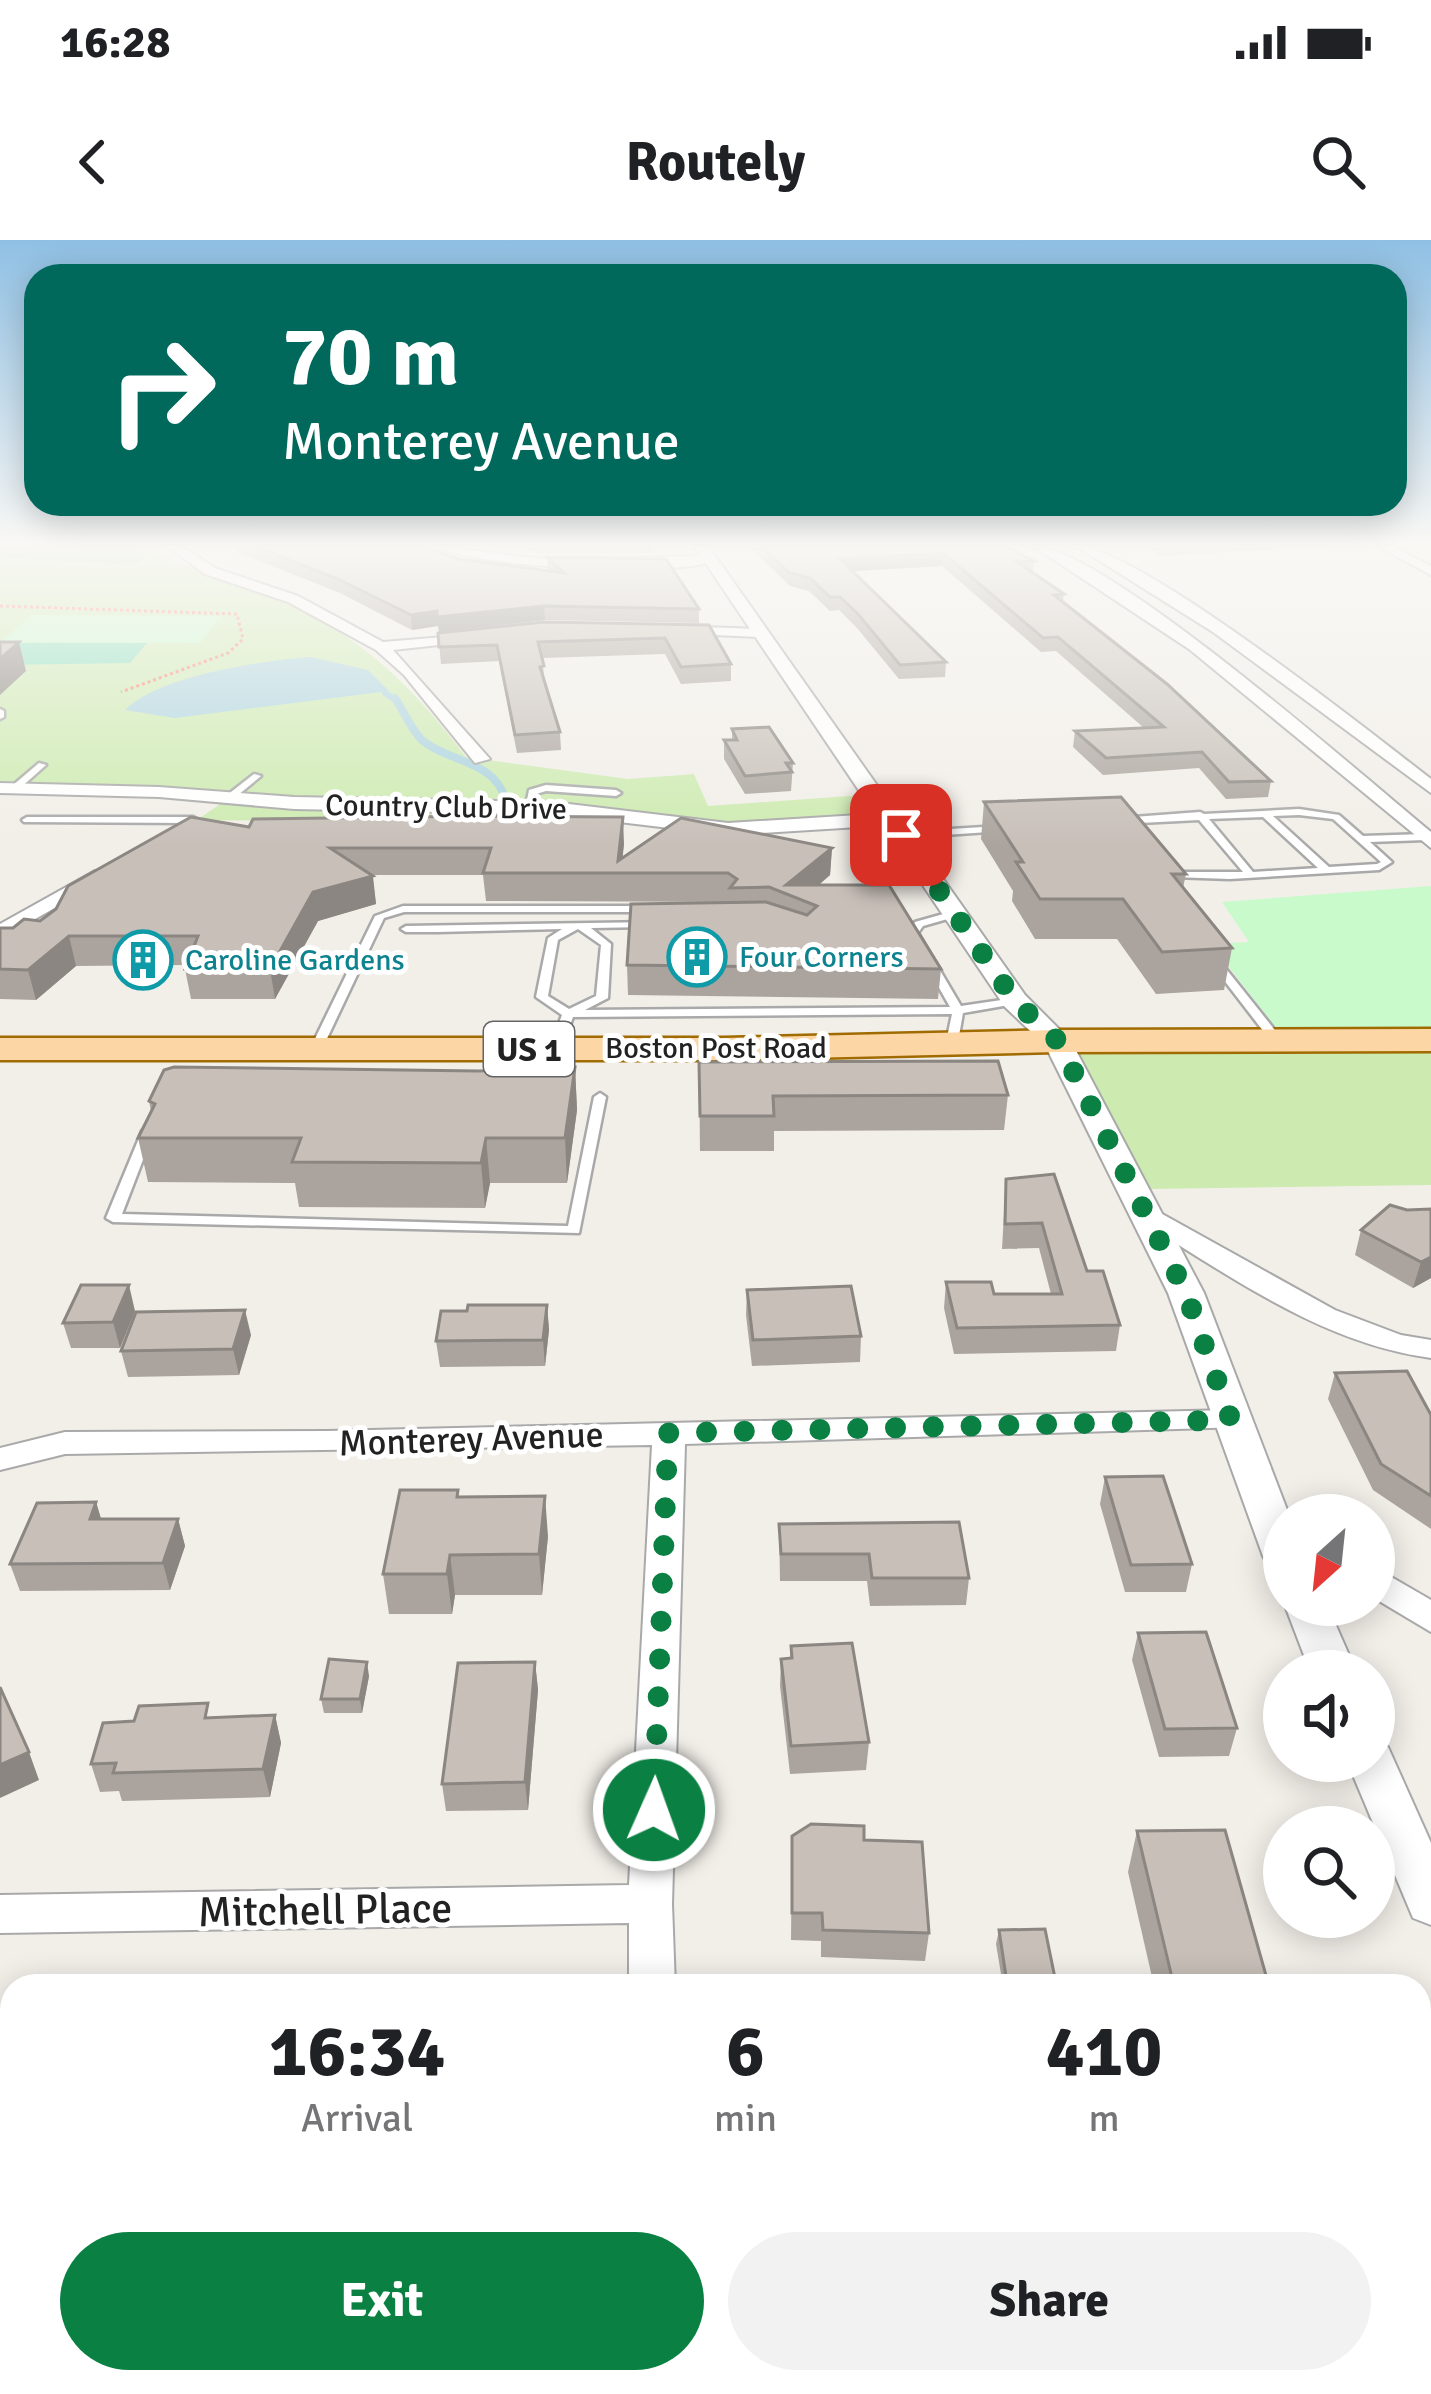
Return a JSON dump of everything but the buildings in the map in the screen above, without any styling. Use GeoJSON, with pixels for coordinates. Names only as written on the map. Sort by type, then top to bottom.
{"type":"FeatureCollection","features":[{"type":"Feature","properties":{"kind":"main road","name":"Boston Post Road"},"geometry":{"type":"LineString","coordinates":[[0,1048],[555,1049],[955,1028],[1058,1041],[1431,1040]]}},
{"type":"Feature","properties":{"kind":"street"},"geometry":{"type":"LineString","coordinates":[[381,647],[386,647]]}},
{"type":"Feature","properties":{"kind":"street"},"geometry":{"type":"LineString","coordinates":[[381,647],[409,672],[481,759]]}},
{"type":"Feature","properties":{"kind":"street"},"geometry":{"type":"LineString","coordinates":[[768,647],[1015,1001],[1058,1041],[1186,1293],[1231,1420],[1265,1494]]}},
{"type":"Feature","properties":{"kind":"street"},"geometry":{"type":"LineString","coordinates":[[1192,647],[1272,704],[1428,839]]}},
{"type":"Feature","properties":{"kind":"street"},"geometry":{"type":"LineString","coordinates":[[1245,647],[1431,788]]}},
{"type":"Feature","properties":{"kind":"street","name":"Country Club Drive"},"geometry":{"type":"LineString","coordinates":[[8,788],[622,813],[728,829],[896,827]]}},
{"type":"Feature","properties":{"kind":"street"},"geometry":{"type":"LineString","coordinates":[[156,842],[229,798]]}},
{"type":"Feature","properties":{"kind":"street"},"geometry":{"type":"LineString","coordinates":[[0,933],[117,865]]}},
{"type":"Feature","properties":{"kind":"street"},"geometry":{"type":"LineString","coordinates":[[1146,1213],[1358,1334],[1407,1348],[1431,1348]]}},
{"type":"Feature","properties":{"kind":"street","name":"Monterey Avenue"},"geometry":{"type":"LineString","coordinates":[[0,1459],[65,1443],[1231,1420]]}},
{"type":"Feature","properties":{"kind":"street"},"geometry":{"type":"LineString","coordinates":[[652,1974],[650,1904],[668,1433]]}},
{"type":"Feature","properties":{"kind":"street"},"geometry":{"type":"LineString","coordinates":[[1395,1594],[1431,1618]]}},
{"type":"Feature","properties":{"kind":"street"},"geometry":{"type":"LineString","coordinates":[[1380,1782],[1431,1902]]}},
{"type":"Feature","properties":{"kind":"street","name":"Mitchell Place"},"geometry":{"type":"LineString","coordinates":[[0,1914],[650,1904]]}},
{"type":"Feature","properties":{"kind":"lane"},"geometry":{"type":"LineString","coordinates":[[8,788],[42,764]]}},
{"type":"Feature","properties":{"kind":"lane"},"geometry":{"type":"LineString","coordinates":[[229,798],[257,776]]}},
{"type":"Feature","properties":{"kind":"lane"},"geometry":{"type":"LineString","coordinates":[[528,808],[532,792],[546,788],[616,793]]}},
{"type":"Feature","properties":{"kind":"lane"},"geometry":{"type":"LineString","coordinates":[[1264,813],[1327,871]]}},
{"type":"Feature","properties":{"kind":"lane"},"geometry":{"type":"LineString","coordinates":[[1140,834],[1107,823],[1136,817],[1264,813],[1336,817],[1387,862],[1379,867],[1327,871],[1172,874]]}},
{"type":"Feature","properties":{"kind":"lane"},"geometry":{"type":"LineString","coordinates":[[1200,815],[1251,875]]}},
{"type":"Feature","properties":{"kind":"lane"},"geometry":{"type":"LineString","coordinates":[[27,820],[193,820]]}},
{"type":"Feature","properties":{"kind":"lane"},"geometry":{"type":"LineString","coordinates":[[896,827],[1012,828]]}},
{"type":"Feature","properties":{"kind":"lane"},"geometry":{"type":"LineString","coordinates":[[1360,839],[1428,839]]}},
{"type":"Feature","properties":{"kind":"lane"},"geometry":{"type":"LineString","coordinates":[[1161,861],[1184,889]]}},
{"type":"Feature","properties":{"kind":"lane"},"geometry":{"type":"LineString","coordinates":[[316,1049],[380,916],[403,909],[658,909]]}},
{"type":"Feature","properties":{"kind":"lane"},"geometry":{"type":"LineString","coordinates":[[954,914],[919,924],[913,933],[955,1028]]}},
{"type":"Feature","properties":{"kind":"lane"},"geometry":{"type":"LineString","coordinates":[[406,929],[519,931],[673,924]]}},
{"type":"Feature","properties":{"kind":"lane"},"geometry":{"type":"LineString","coordinates":[[579,925],[554,938],[542,997],[568,1014],[955,1028],[1015,1001]]}},
{"type":"Feature","properties":{"kind":"lane"},"geometry":{"type":"LineString","coordinates":[[555,1049],[568,1014],[602,998],[606,944],[579,925]]}},
{"type":"Feature","properties":{"kind":"lane"},"geometry":{"type":"LineString","coordinates":[[1212,959],[1279,1043]]}},
{"type":"Feature","properties":{"kind":"lane"},"geometry":{"type":"LineString","coordinates":[[158,1107],[113,1217],[574,1230],[600,1096]]}},
{"type":"Feature","properties":{"kind":"path"},"geometry":{"type":"LineString","coordinates":[[121,692],[228,653],[234,647]]}},
{"type":"Feature","properties":{"kind":"green space"},"geometry":{"type":"Polygon","coordinates":[[[0,647],[360,647],[406,686],[466,757],[628,779],[694,774],[708,806],[877,794],[899,826],[686,834],[636,824],[197,820],[232,796],[0,786],[0,647]]]}},
{"type":"Feature","properties":{"kind":"green space"},"geometry":{"type":"Polygon","coordinates":[[[1,647],[144,647],[130,663],[0,665],[1,647]]]}},
{"type":"Feature","properties":{"kind":"green space"},"geometry":{"type":"Polygon","coordinates":[[[1431,886],[1431,1036],[1283,1037],[1211,944],[1249,942],[1222,902],[1431,886]]]}},
{"type":"Feature","properties":{"kind":"green space"},"geometry":{"type":"Polygon","coordinates":[[[1431,1036],[1431,1185],[1147,1189],[1057,1041],[1431,1036]]]}},
{"type":"Feature","properties":{"kind":"water"},"geometry":{"type":"Polygon","coordinates":[[[310,657],[368,670],[389,691],[175,718],[125,710],[186,679],[310,657]]]}},
{"type":"Feature","properties":{"kind":"waterway"},"geometry":{"type":"LineString","coordinates":[[385,693],[396,701]]}},
{"type":"Feature","properties":{"kind":"waterway"},"geometry":{"type":"LineString","coordinates":[[396,701],[421,739],[491,776],[505,799]]}},
{"type":"Feature","properties":{"kind":"place","name":"Four Corners"},"geometry":{"type":"Point","coordinates":[697,957]}},
{"type":"Feature","properties":{"kind":"place","name":"Caroline Gardens"},"geometry":{"type":"Point","coordinates":[143,960]}},
{"type":"Feature","properties":{"kind":"route"},"geometry":{"type":"LineString","coordinates":[[654,1810],[668,1433],[1231,1420],[1186,1293],[1058,1041],[1015,1001],[901,835]]}}]}
